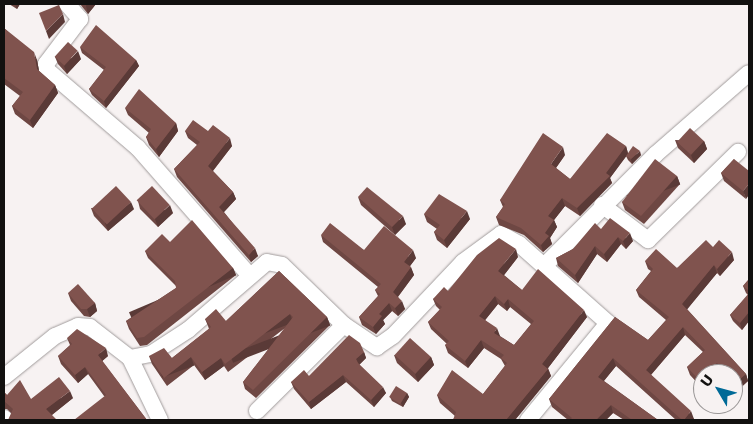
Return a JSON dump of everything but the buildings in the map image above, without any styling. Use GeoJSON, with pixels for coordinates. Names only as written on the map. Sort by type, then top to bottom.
{"type":"FeatureCollection","features":[{"type":"Feature","properties":{"kind":"street"},"geometry":{"type":"LineString","coordinates":[[67,4],[80,19],[46,64],[47,70],[138,148],[250,276]]}},
{"type":"Feature","properties":{"kind":"street"},"geometry":{"type":"LineString","coordinates":[[544,266],[602,205],[749,73]]}},
{"type":"Feature","properties":{"kind":"street"},"geometry":{"type":"LineString","coordinates":[[602,205],[648,240],[738,152]]}},
{"type":"Feature","properties":{"kind":"street"},"geometry":{"type":"LineString","coordinates":[[130,358],[151,354],[175,340],[262,264],[277,262],[344,325],[373,346],[384,344],[463,262],[501,234],[544,266],[608,325],[528,420]]}},
{"type":"Feature","properties":{"kind":"street"},"geometry":{"type":"LineString","coordinates":[[256,411],[344,325]]}},
{"type":"Feature","properties":{"kind":"street"},"geometry":{"type":"LineString","coordinates":[[4,377],[55,336],[78,326],[90,327],[130,358],[133,373],[160,420]]}}]}
